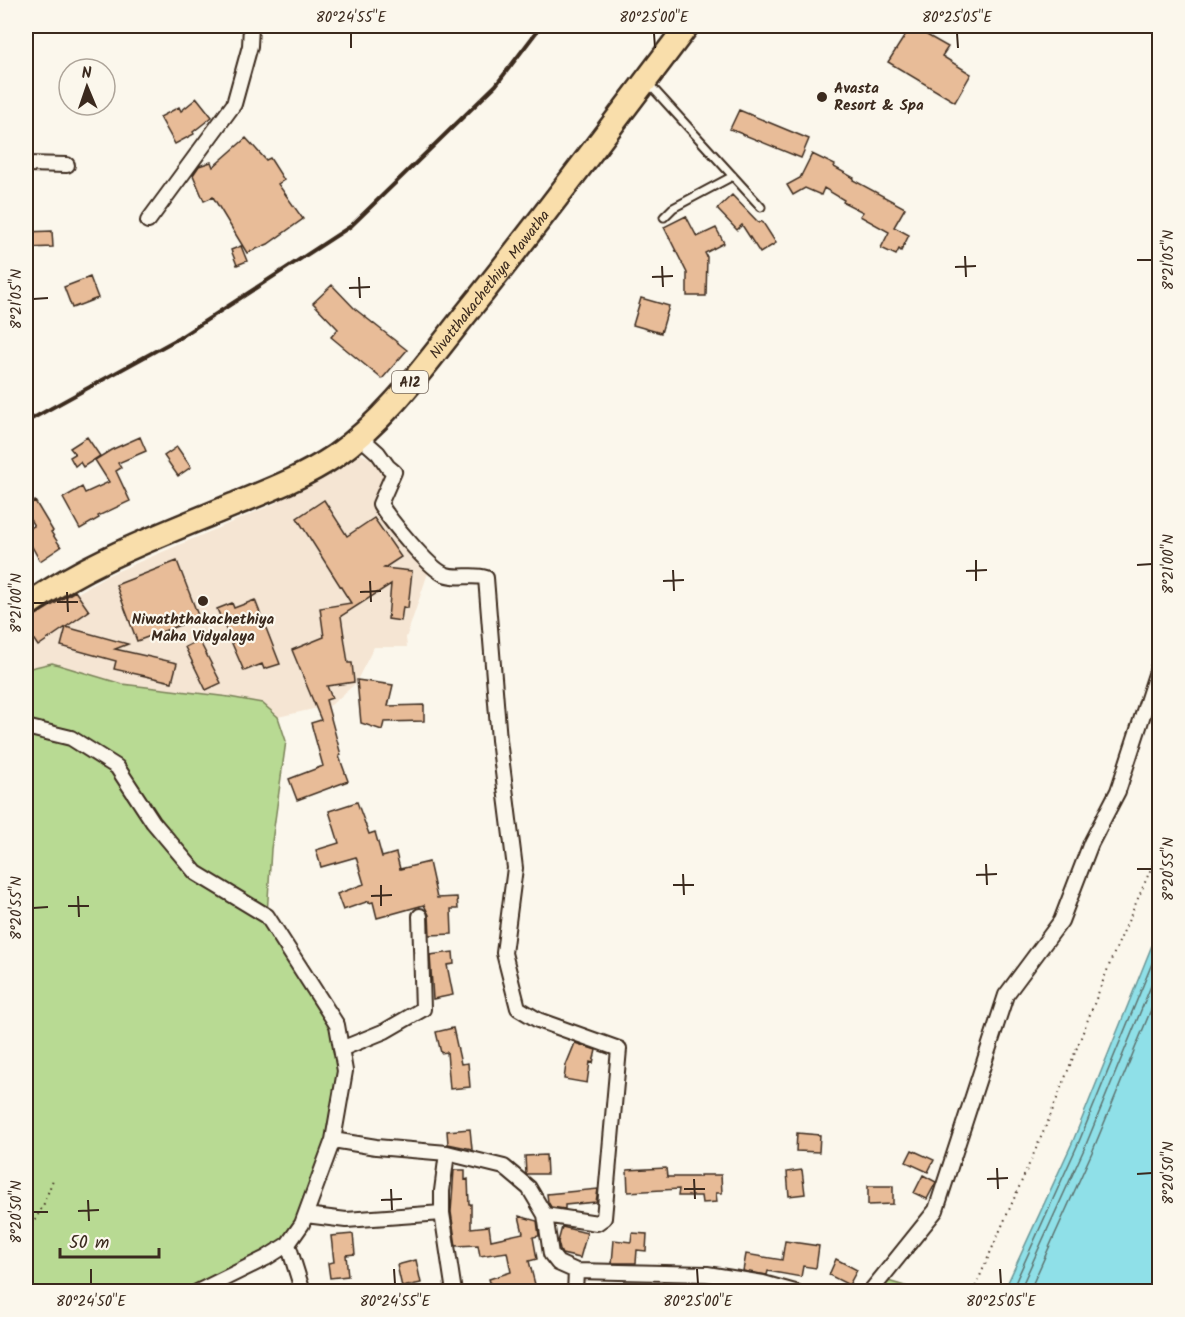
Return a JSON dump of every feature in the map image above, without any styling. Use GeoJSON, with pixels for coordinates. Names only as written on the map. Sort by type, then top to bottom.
{"type":"FeatureCollection","features":[{"type":"Feature","properties":{"kind":"highway","name":"Nivatthakachethiya Mawatha"},"geometry":{"type":"LineString","coordinates":[[26,606],[63,580],[97,562],[283,484],[332,458],[360,437],[400,395],[517,250],[687,26]]}},
{"type":"Feature","properties":{"kind":"street"},"geometry":{"type":"LineString","coordinates":[[148,221],[234,104],[250,46],[251,26]]}},
{"type":"Feature","properties":{"kind":"street"},"geometry":{"type":"LineString","coordinates":[[26,164],[66,165]]}},
{"type":"Feature","properties":{"kind":"street"},"geometry":{"type":"LineString","coordinates":[[360,437],[394,472],[381,504],[431,564],[444,574],[477,575],[486,578],[499,740],[515,868],[504,953],[518,1008],[538,1020],[619,1048],[604,1218],[597,1223],[546,1215]]}},
{"type":"Feature","properties":{"kind":"street"},"geometry":{"type":"LineString","coordinates":[[870,1292],[936,1210],[1006,995],[1061,921],[1091,843],[1118,791],[1160,662]]}},
{"type":"Feature","properties":{"kind":"street"},"geometry":{"type":"LineString","coordinates":[[26,727],[70,738],[117,767],[153,822],[196,873],[267,916],[337,1025],[345,1071],[333,1140],[302,1224],[288,1244],[266,1258],[197,1292]]}},
{"type":"Feature","properties":{"kind":"street"},"geometry":{"type":"LineString","coordinates":[[341,1049],[385,1032],[423,1009],[420,916]]}},
{"type":"Feature","properties":{"kind":"street"},"geometry":{"type":"LineString","coordinates":[[333,1140],[376,1147],[447,1153],[504,1167],[529,1188],[546,1215],[551,1254],[558,1263],[576,1271],[707,1274],[763,1283],[795,1292]]}},
{"type":"Feature","properties":{"kind":"street"},"geometry":{"type":"LineString","coordinates":[[447,1153],[442,1191],[442,1213],[454,1292]]}},
{"type":"Feature","properties":{"kind":"street"},"geometry":{"type":"LineString","coordinates":[[306,1215],[346,1220],[442,1213]]}},
{"type":"Feature","properties":{"kind":"street"},"geometry":{"type":"LineString","coordinates":[[288,1244],[303,1292]]}},
{"type":"Feature","properties":{"kind":"street"},"geometry":{"type":"LineString","coordinates":[[575,1292],[576,1271]]}},
{"type":"Feature","properties":{"kind":"lane"},"geometry":{"type":"LineString","coordinates":[[645,80],[761,207]]}},
{"type":"Feature","properties":{"kind":"lane"},"geometry":{"type":"LineString","coordinates":[[664,217],[673,208],[732,176]]}},
{"type":"Feature","properties":{"kind":"path"},"geometry":{"type":"LineString","coordinates":[[972,1292],[1049,1119],[1112,958],[1160,848]]}},
{"type":"Feature","properties":{"kind":"path"},"geometry":{"type":"LineString","coordinates":[[26,1236],[43,1206],[54,1177]]}},
{"type":"Feature","properties":{"kind":"shaded area","name":"Niwaththakachethiya Maha Vidyalaya"},"geometry":{"type":"Polygon","coordinates":[[[359,453],[388,467],[381,504],[431,564],[406,638],[407,647],[374,647],[355,684],[331,705],[278,717],[262,703],[122,684],[52,663],[26,669],[26,625],[104,577],[274,504],[308,481],[359,453]]]}},
{"type":"Feature","properties":{"kind":"green space"},"geometry":{"type":"Polygon","coordinates":[[[52,663],[122,684],[262,703],[278,717],[286,741],[271,849],[267,916],[337,1025],[345,1071],[333,1140],[288,1244],[197,1291],[26,1291],[26,669],[52,663]]]}},
{"type":"Feature","properties":{"kind":"green space"},"geometry":{"type":"Polygon","coordinates":[[[888,1281],[908,1287],[910,1291],[880,1291],[888,1281]]]}},
{"type":"Feature","properties":{"kind":"water"},"geometry":{"type":"Polygon","coordinates":[[[1159,928],[1159,1291],[1004,1291],[1073,1141],[1159,928]]]}},
{"type":"Feature","properties":{"kind":"building"},"geometry":{"type":"Polygon","coordinates":[[[911,26],[948,47],[942,56],[971,74],[955,102],[888,62],[911,26]]]}},
{"type":"Feature","properties":{"kind":"building"},"geometry":{"type":"Polygon","coordinates":[[[197,98],[212,117],[193,132],[194,134],[175,144],[160,117],[179,107],[181,111],[197,98]]]}},
{"type":"Feature","properties":{"kind":"building"},"geometry":{"type":"Polygon","coordinates":[[[739,110],[809,139],[801,158],[730,129],[739,110]]]}},
{"type":"Feature","properties":{"kind":"building"},"geometry":{"type":"Polygon","coordinates":[[[246,138],[266,160],[270,158],[284,180],[278,184],[303,219],[268,244],[247,253],[213,197],[204,201],[193,175],[199,166],[211,162],[213,167],[246,138]]]}},
{"type":"Feature","properties":{"kind":"building"},"geometry":{"type":"Polygon","coordinates":[[[812,154],[835,165],[834,167],[854,178],[853,180],[905,208],[894,227],[909,235],[901,251],[899,249],[896,255],[881,248],[889,232],[860,216],[863,212],[843,202],[844,200],[824,188],[821,195],[805,188],[793,195],[787,185],[800,178],[812,154]]]}},
{"type":"Feature","properties":{"kind":"building"},"geometry":{"type":"Polygon","coordinates":[[[732,195],[759,223],[762,221],[776,243],[760,253],[742,225],[737,230],[717,209],[732,195]]]}},
{"type":"Feature","properties":{"kind":"building"},"geometry":{"type":"Polygon","coordinates":[[[686,216],[697,237],[716,228],[724,243],[705,253],[707,257],[706,296],[687,296],[687,273],[664,227],[686,216]]]}},
{"type":"Feature","properties":{"kind":"building"},"geometry":{"type":"Polygon","coordinates":[[[52,231],[53,247],[26,248],[26,232],[52,231]]]}},
{"type":"Feature","properties":{"kind":"building"},"geometry":{"type":"Polygon","coordinates":[[[241,246],[247,261],[237,265],[231,250],[241,246]]]}},
{"type":"Feature","properties":{"kind":"building"},"geometry":{"type":"Polygon","coordinates":[[[90,277],[98,298],[72,308],[64,287],[90,277]]]}},
{"type":"Feature","properties":{"kind":"building"},"geometry":{"type":"Polygon","coordinates":[[[332,285],[355,309],[407,350],[382,379],[331,337],[338,329],[313,303],[332,285]]]}},
{"type":"Feature","properties":{"kind":"building"},"geometry":{"type":"Polygon","coordinates":[[[641,298],[669,306],[661,333],[633,325],[641,298]]]}},
{"type":"Feature","properties":{"kind":"building"},"geometry":{"type":"Polygon","coordinates":[[[87,437],[100,456],[83,467],[80,462],[75,466],[70,457],[75,454],[70,448],[87,437]]]}},
{"type":"Feature","properties":{"kind":"building"},"geometry":{"type":"Polygon","coordinates":[[[140,437],[146,451],[118,463],[121,468],[116,471],[130,501],[98,516],[99,518],[80,529],[63,498],[82,487],[85,493],[109,482],[95,460],[140,437]]]}},
{"type":"Feature","properties":{"kind":"building"},"geometry":{"type":"Polygon","coordinates":[[[177,447],[191,467],[178,476],[164,456],[177,447]]]}},
{"type":"Feature","properties":{"kind":"building"},"geometry":{"type":"Polygon","coordinates":[[[324,500],[347,536],[374,518],[401,557],[384,568],[412,571],[408,608],[403,607],[401,621],[388,619],[391,584],[341,616],[348,663],[352,663],[354,682],[327,686],[332,698],[326,700],[341,755],[339,756],[348,781],[297,800],[289,779],[323,766],[311,723],[321,720],[292,650],[324,637],[320,608],[351,603],[297,518],[324,500]]]}},
{"type":"Feature","properties":{"kind":"building"},"geometry":{"type":"Polygon","coordinates":[[[35,501],[61,547],[40,561],[26,536],[26,530],[34,526],[26,513],[26,506],[35,501]]]}},
{"type":"Feature","properties":{"kind":"building"},"geometry":{"type":"Polygon","coordinates":[[[177,561],[199,618],[137,641],[116,585],[177,561]]]}},
{"type":"Feature","properties":{"kind":"building"},"geometry":{"type":"Polygon","coordinates":[[[75,591],[89,611],[38,646],[26,628],[26,619],[75,591]]]}},
{"type":"Feature","properties":{"kind":"building"},"geometry":{"type":"Polygon","coordinates":[[[255,600],[280,664],[264,669],[262,664],[244,671],[217,609],[232,603],[234,608],[255,600]]]}},
{"type":"Feature","properties":{"kind":"building"},"geometry":{"type":"Polygon","coordinates":[[[66,627],[128,644],[115,649],[177,663],[172,682],[114,669],[116,661],[61,646],[66,627]]]}},
{"type":"Feature","properties":{"kind":"building"},"geometry":{"type":"Polygon","coordinates":[[[199,640],[221,683],[206,690],[185,647],[199,640]]]}},
{"type":"Feature","properties":{"kind":"building"},"geometry":{"type":"Polygon","coordinates":[[[357,680],[393,685],[388,706],[424,705],[424,721],[384,722],[382,730],[361,723],[357,680]]]}},
{"type":"Feature","properties":{"kind":"building"},"geometry":{"type":"Polygon","coordinates":[[[357,802],[369,834],[375,832],[382,857],[396,853],[400,869],[429,862],[437,898],[457,897],[458,909],[451,909],[452,934],[430,935],[429,915],[424,905],[377,918],[373,902],[369,903],[369,901],[343,910],[337,894],[364,884],[356,857],[321,867],[316,850],[339,843],[329,811],[357,802]]]}},
{"type":"Feature","properties":{"kind":"building"},"geometry":{"type":"Polygon","coordinates":[[[453,952],[454,964],[447,965],[453,995],[433,999],[430,955],[453,952]]]}},
{"type":"Feature","properties":{"kind":"building"},"geometry":{"type":"Polygon","coordinates":[[[453,1028],[461,1064],[468,1063],[470,1087],[450,1089],[447,1052],[441,1053],[436,1032],[453,1028]]]}},
{"type":"Feature","properties":{"kind":"building"},"geometry":{"type":"Polygon","coordinates":[[[575,1043],[596,1050],[593,1063],[590,1062],[587,1083],[564,1079],[566,1065],[575,1043]]]}},
{"type":"Feature","properties":{"kind":"building"},"geometry":{"type":"Polygon","coordinates":[[[470,1129],[472,1149],[448,1144],[447,1131],[470,1129]]]}},
{"type":"Feature","properties":{"kind":"building"},"geometry":{"type":"Polygon","coordinates":[[[797,1133],[820,1135],[819,1152],[796,1151],[797,1133]]]}},
{"type":"Feature","properties":{"kind":"building"},"geometry":{"type":"Polygon","coordinates":[[[912,1150],[934,1160],[928,1172],[906,1162],[912,1150]]]}},
{"type":"Feature","properties":{"kind":"building"},"geometry":{"type":"Polygon","coordinates":[[[546,1155],[547,1174],[526,1174],[525,1156],[546,1155]]]}},
{"type":"Feature","properties":{"kind":"building"},"geometry":{"type":"Polygon","coordinates":[[[666,1168],[667,1177],[721,1175],[722,1193],[716,1193],[717,1202],[702,1203],[701,1196],[678,1196],[679,1189],[628,1192],[627,1170],[666,1168]]]}},
{"type":"Feature","properties":{"kind":"building"},"geometry":{"type":"Polygon","coordinates":[[[454,1170],[465,1170],[465,1180],[468,1179],[471,1228],[489,1226],[491,1240],[523,1233],[519,1216],[537,1221],[539,1236],[533,1237],[537,1259],[529,1261],[537,1292],[493,1292],[489,1279],[511,1272],[507,1252],[480,1256],[478,1245],[456,1246],[451,1212],[454,1170]]]}},
{"type":"Feature","properties":{"kind":"building"},"geometry":{"type":"Polygon","coordinates":[[[802,1170],[805,1194],[789,1196],[787,1172],[802,1170]]]}},
{"type":"Feature","properties":{"kind":"building"},"geometry":{"type":"Polygon","coordinates":[[[923,1175],[936,1182],[927,1199],[914,1193],[923,1175]]]}},
{"type":"Feature","properties":{"kind":"building"},"geometry":{"type":"Polygon","coordinates":[[[868,1186],[893,1186],[893,1204],[868,1205],[868,1186]]]}},
{"type":"Feature","properties":{"kind":"building"},"geometry":{"type":"Polygon","coordinates":[[[598,1189],[596,1202],[565,1205],[565,1209],[551,1207],[548,1202],[547,1194],[598,1189]]]}},
{"type":"Feature","properties":{"kind":"building"},"geometry":{"type":"Polygon","coordinates":[[[562,1227],[587,1233],[580,1258],[562,1254],[558,1242],[562,1227]]]}},
{"type":"Feature","properties":{"kind":"building"},"geometry":{"type":"Polygon","coordinates":[[[632,1233],[647,1234],[646,1251],[637,1250],[636,1263],[612,1263],[614,1240],[631,1242],[632,1233]]]}},
{"type":"Feature","properties":{"kind":"building"},"geometry":{"type":"Polygon","coordinates":[[[353,1234],[355,1254],[346,1255],[348,1276],[330,1278],[328,1263],[334,1262],[331,1236],[353,1234]]]}},
{"type":"Feature","properties":{"kind":"building"},"geometry":{"type":"Polygon","coordinates":[[[785,1241],[819,1246],[816,1268],[803,1266],[801,1277],[768,1271],[767,1275],[743,1271],[746,1254],[782,1260],[785,1241]]]}},
{"type":"Feature","properties":{"kind":"building"},"geometry":{"type":"Polygon","coordinates":[[[836,1259],[857,1270],[849,1285],[829,1275],[836,1259]]]}},
{"type":"Feature","properties":{"kind":"building"},"geometry":{"type":"Polygon","coordinates":[[[416,1260],[421,1283],[402,1287],[397,1265],[416,1260]]]}},
{"type":"Feature","properties":{"kind":"railway"},"geometry":{"type":"LineString","coordinates":[[26,422],[179,338],[351,226],[496,85],[541,26]]}},
{"type":"Feature","properties":{"kind":"place","name":"Avasta Resort & Spa"},"geometry":{"type":"Point","coordinates":[822,97]}},
{"type":"Feature","properties":{"kind":"place","name":"Niwaththakachethiya Maha Vidyalaya"},"geometry":{"type":"Point","coordinates":[203,601]}}]}
